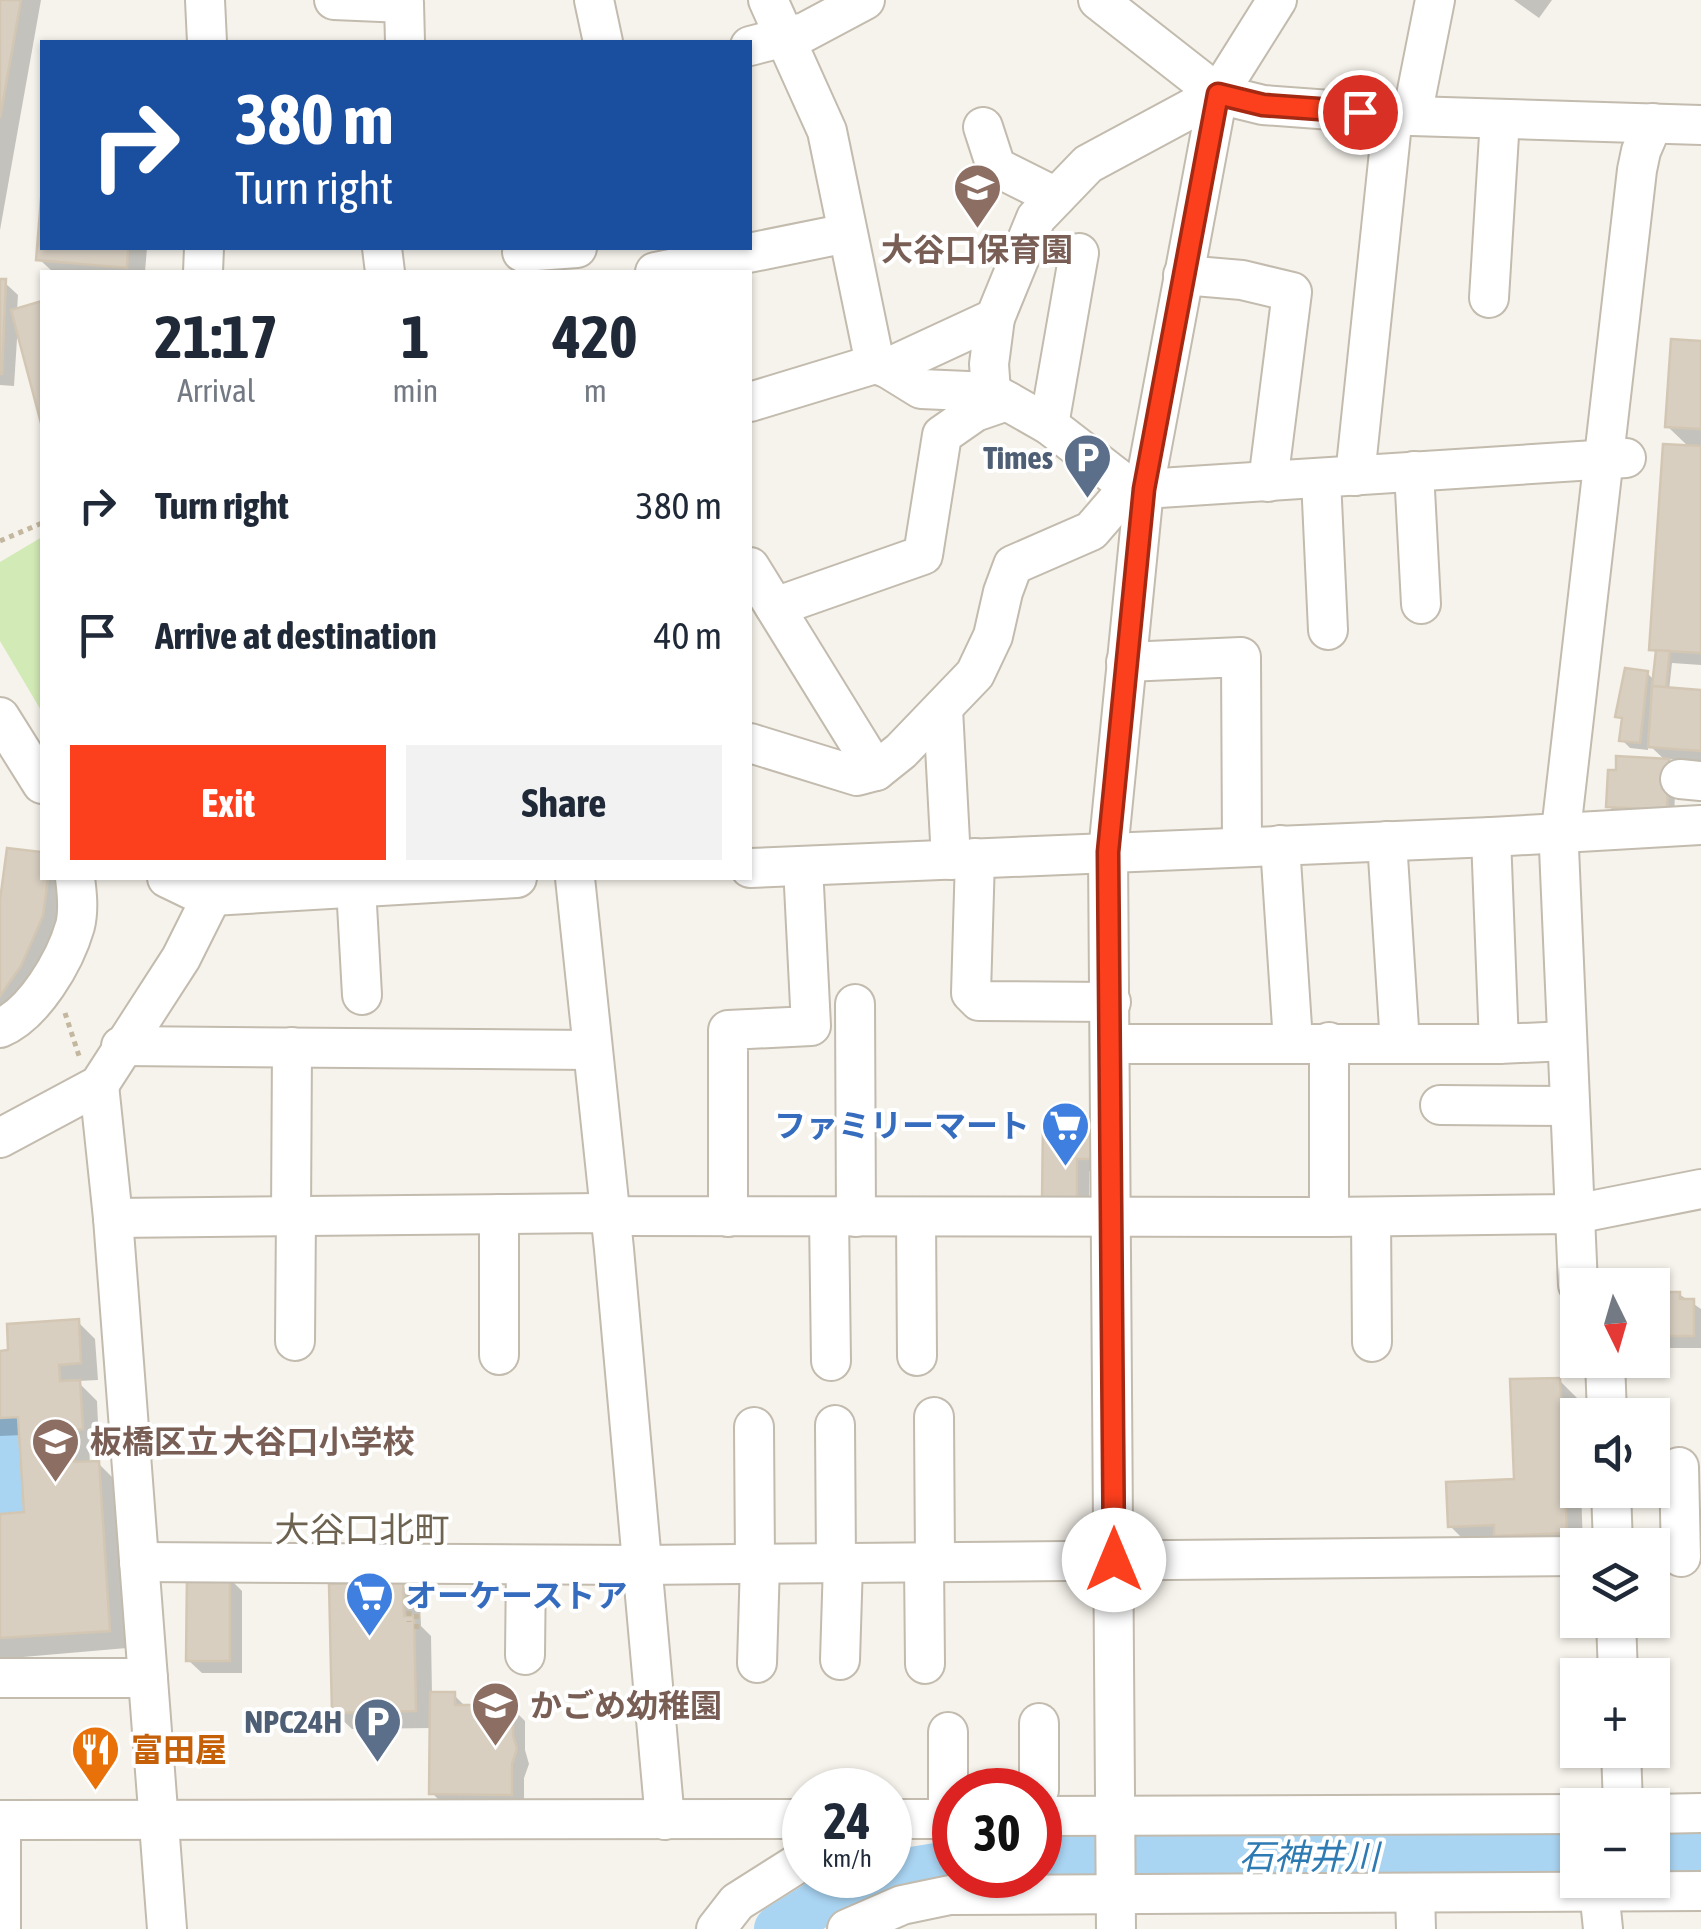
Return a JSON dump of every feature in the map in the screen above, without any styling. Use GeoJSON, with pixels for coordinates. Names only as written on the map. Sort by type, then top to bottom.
{"type":"FeatureCollection","features":[{"type":"Feature","properties":{"kind":"street"},"geometry":{"type":"LineString","coordinates":[[205,0],[207,40]]}},
{"type":"Feature","properties":{"kind":"street"},"geometry":{"type":"LineString","coordinates":[[334,0],[404,3],[405,40]]}},
{"type":"Feature","properties":{"kind":"street"},"geometry":{"type":"LineString","coordinates":[[594,0],[603,40]]}},
{"type":"Feature","properties":{"kind":"street"},"geometry":{"type":"LineString","coordinates":[[768,0],[827,131],[847,233],[881,366],[921,389],[999,396],[1049,424],[1136,488],[1615,458]]}},
{"type":"Feature","properties":{"kind":"street"},"geometry":{"type":"LineString","coordinates":[[752,46],[786,38],[865,0]]}},
{"type":"Feature","properties":{"kind":"street"},"geometry":{"type":"LineString","coordinates":[[1098,0],[1218,94],[1263,105],[1403,115],[1701,126]]}},
{"type":"Feature","properties":{"kind":"street"},"geometry":{"type":"LineString","coordinates":[[1115,1912],[1108,852],[1126,662],[1136,488],[1218,94],[1277,0]]}},
{"type":"Feature","properties":{"kind":"street"},"geometry":{"type":"LineString","coordinates":[[1328,630],[1338,478],[1403,115],[1435,0]]}},
{"type":"Feature","properties":{"kind":"street"},"geometry":{"type":"LineString","coordinates":[[999,396],[989,364],[995,318],[1030,242],[1036,218],[1088,164],[1218,94]]}},
{"type":"Feature","properties":{"kind":"street"},"geometry":{"type":"LineString","coordinates":[[1489,298],[1500,119]]}},
{"type":"Feature","properties":{"kind":"street"},"geometry":{"type":"LineString","coordinates":[[1598,1268],[1570,1106],[1567,1041],[1572,832],[1615,458],[1663,152],[1653,123]]}},
{"type":"Feature","properties":{"kind":"street"},"geometry":{"type":"LineString","coordinates":[[984,127],[996,167],[1056,197]]}},
{"type":"Feature","properties":{"kind":"street"},"geometry":{"type":"LineString","coordinates":[[664,270],[847,233]]}},
{"type":"Feature","properties":{"kind":"street"},"geometry":{"type":"LineString","coordinates":[[522,252],[550,250]]}},
{"type":"Feature","properties":{"kind":"street"},"geometry":{"type":"LineString","coordinates":[[1049,424],[1079,254]]}},
{"type":"Feature","properties":{"kind":"street"},"geometry":{"type":"LineString","coordinates":[[1183,276],[1242,280],[1292,292],[1268,482]]}},
{"type":"Feature","properties":{"kind":"street"},"geometry":{"type":"LineString","coordinates":[[752,401],[881,366],[995,318]]}},
{"type":"Feature","properties":{"kind":"street"},"geometry":{"type":"LineString","coordinates":[[876,771],[759,585],[923,555],[942,435],[999,396]]}},
{"type":"Feature","properties":{"kind":"street"},"geometry":{"type":"LineString","coordinates":[[1414,471],[1421,604]]}},
{"type":"Feature","properties":{"kind":"street"},"geometry":{"type":"LineString","coordinates":[[752,744],[857,776],[876,771],[944,709],[974,674],[993,636],[1002,592],[1013,565],[1091,532],[1136,488]]}},
{"type":"Feature","properties":{"kind":"street"},"geometry":{"type":"LineString","coordinates":[[1126,662],[1241,657],[1242,847]]}},
{"type":"Feature","properties":{"kind":"street"},"geometry":{"type":"LineString","coordinates":[[944,709],[963,859],[972,993],[979,1001],[1111,1002]]}},
{"type":"Feature","properties":{"kind":"street"},"geometry":{"type":"LineString","coordinates":[[0,717],[40,781]]}},
{"type":"Feature","properties":{"kind":"street"},"geometry":{"type":"LineString","coordinates":[[752,868],[1701,826]]}},
{"type":"Feature","properties":{"kind":"street"},"geometry":{"type":"LineString","coordinates":[[1572,832],[1586,1212],[1580,1268]]}},
{"type":"Feature","properties":{"kind":"street"},"geometry":{"type":"LineString","coordinates":[[1491,838],[1499,1044]]}},
{"type":"Feature","properties":{"kind":"street"},"geometry":{"type":"LineString","coordinates":[[1387,841],[1400,1044]]}},
{"type":"Feature","properties":{"kind":"street"},"geometry":{"type":"LineString","coordinates":[[1280,846],[1311,1042],[1329,1217]]}},
{"type":"Feature","properties":{"kind":"street"},"geometry":{"type":"LineString","coordinates":[[728,1216],[728,1030],[811,1026],[802,866]]}},
{"type":"Feature","properties":{"kind":"street"},"geometry":{"type":"LineString","coordinates":[[0,1028],[10,1024],[42,995],[75,926],[75,880]]}},
{"type":"Feature","properties":{"kind":"street"},"geometry":{"type":"LineString","coordinates":[[171,880],[212,896],[481,880]]}},
{"type":"Feature","properties":{"kind":"street"},"geometry":{"type":"LineString","coordinates":[[575,880],[665,1820]]}},
{"type":"Feature","properties":{"kind":"street"},"geometry":{"type":"LineString","coordinates":[[356,887],[362,995]]}},
{"type":"Feature","properties":{"kind":"street"},"geometry":{"type":"LineString","coordinates":[[0,1138],[99,1084],[182,958],[212,896]]}},
{"type":"Feature","properties":{"kind":"street"},"geometry":{"type":"LineString","coordinates":[[831,1361],[855,1004]]}},
{"type":"Feature","properties":{"kind":"street"},"geometry":{"type":"LineString","coordinates":[[1111,1044],[1567,1041]]}},
{"type":"Feature","properties":{"kind":"street"},"geometry":{"type":"LineString","coordinates":[[121,1046],[591,1050]]}},
{"type":"Feature","properties":{"kind":"street"},"geometry":{"type":"LineString","coordinates":[[292,1047],[295,1341]]}},
{"type":"Feature","properties":{"kind":"street"},"geometry":{"type":"LineString","coordinates":[[99,1084],[113,1218],[167,1929]]}},
{"type":"Feature","properties":{"kind":"street"},"geometry":{"type":"LineString","coordinates":[[1440,1106],[1570,1106]]}},
{"type":"Feature","properties":{"kind":"street"},"geometry":{"type":"LineString","coordinates":[[113,1218],[499,1214],[1371,1217],[1586,1212],[1701,1189]]}},
{"type":"Feature","properties":{"kind":"street"},"geometry":{"type":"LineString","coordinates":[[499,1214],[499,1355]]}},
{"type":"Feature","properties":{"kind":"street"},"geometry":{"type":"LineString","coordinates":[[916,1217],[916,1356]]}},
{"type":"Feature","properties":{"kind":"street"},"geometry":{"type":"LineString","coordinates":[[1371,1217],[1372,1342]]}},
{"type":"Feature","properties":{"kind":"street"},"geometry":{"type":"LineString","coordinates":[[925,1664],[934,1417]]}},
{"type":"Feature","properties":{"kind":"street"},"geometry":{"type":"LineString","coordinates":[[835,1425],[840,1660]]}},
{"type":"Feature","properties":{"kind":"street"},"geometry":{"type":"LineString","coordinates":[[754,1427],[758,1663]]}},
{"type":"Feature","properties":{"kind":"street"},"geometry":{"type":"LineString","coordinates":[[1678,1466],[1678,1557]]}},
{"type":"Feature","properties":{"kind":"street"},"geometry":{"type":"LineString","coordinates":[[139,1562],[641,1565],[1560,1556]]}},
{"type":"Feature","properties":{"kind":"street"},"geometry":{"type":"LineString","coordinates":[[525,1655],[526,1565]]}},
{"type":"Feature","properties":{"kind":"street"},"geometry":{"type":"LineString","coordinates":[[0,1678],[148,1678]]}},
{"type":"Feature","properties":{"kind":"street"},"geometry":{"type":"LineString","coordinates":[[1038,1768],[1039,1722]]}},
{"type":"Feature","properties":{"kind":"street"},"geometry":{"type":"LineString","coordinates":[[948,1732],[950,1768]]}},
{"type":"Feature","properties":{"kind":"street"},"geometry":{"type":"LineString","coordinates":[[1062,1816],[1560,1814]]}},
{"type":"Feature","properties":{"kind":"street"},"geometry":{"type":"LineString","coordinates":[[1670,1814],[1701,1814]]}},
{"type":"Feature","properties":{"kind":"street"},"geometry":{"type":"LineString","coordinates":[[1,1929],[0,1820],[782,1819]]}},
{"type":"Feature","properties":{"kind":"street"},"geometry":{"type":"LineString","coordinates":[[716,1929],[737,1902],[782,1873]]}},
{"type":"Feature","properties":{"kind":"street"},"geometry":{"type":"LineString","coordinates":[[1670,1889],[1701,1891]]}},
{"type":"Feature","properties":{"kind":"street"},"geometry":{"type":"LineString","coordinates":[[847,1929],[902,1905],[950,1895],[1115,1912],[1416,1911],[1560,1891]]}},
{"type":"Feature","properties":{"kind":"street"},"geometry":{"type":"LineString","coordinates":[[1599,1898],[1603,1929]]}},
{"type":"Feature","properties":{"kind":"path"},"geometry":{"type":"LineString","coordinates":[[0,541],[40,524]]}},
{"type":"Feature","properties":{"kind":"path"},"geometry":{"type":"LineString","coordinates":[[68,998],[65,1012],[84,1074],[99,1084]]}},
{"type":"Feature","properties":{"kind":"path"},"geometry":{"type":"LineString","coordinates":[[409,1622],[412,1585],[417,1633]]}},
{"type":"Feature","properties":{"kind":"green space"},"geometry":{"type":"Polygon","coordinates":[[[40,538],[40,709],[0,641],[0,562],[40,538]]]}},
{"type":"Feature","properties":{"kind":"water"},"geometry":{"type":"Polygon","coordinates":[[[18,1417],[24,1512],[0,1514],[0,1418],[18,1417]]]}},
{"type":"Feature","properties":{"kind":"building"},"geometry":{"type":"Polygon","coordinates":[[[0,0],[21,0],[0,118],[0,0]]]}},
{"type":"Feature","properties":{"kind":"building"},"geometry":{"type":"Polygon","coordinates":[[[40,211],[40,250],[128,250],[127,268],[36,260],[40,211]]]}},
{"type":"Feature","properties":{"kind":"building"},"geometry":{"type":"Polygon","coordinates":[[[0,279],[6,279],[2,374],[0,374],[0,279]]]}},
{"type":"Feature","properties":{"kind":"building"},"geometry":{"type":"Polygon","coordinates":[[[40,302],[40,419],[11,310],[40,302]]]}},
{"type":"Feature","properties":{"kind":"building"},"geometry":{"type":"Polygon","coordinates":[[[1671,339],[1701,341],[1701,429],[1665,427],[1671,339]]]}},
{"type":"Feature","properties":{"kind":"building"},"geometry":{"type":"Polygon","coordinates":[[[1663,444],[1701,446],[1701,653],[1649,650],[1663,444]]]}},
{"type":"Feature","properties":{"kind":"building"},"geometry":{"type":"Polygon","coordinates":[[[1656,650],[1670,651],[1666,688],[1652,686],[1656,650]]]}},
{"type":"Feature","properties":{"kind":"building"},"geometry":{"type":"Polygon","coordinates":[[[1625,668],[1648,671],[1640,743],[1619,741],[1622,718],[1615,717],[1625,668]]]}},
{"type":"Feature","properties":{"kind":"building"},"geometry":{"type":"Polygon","coordinates":[[[1652,686],[1701,690],[1701,751],[1648,747],[1652,686]]]}},
{"type":"Feature","properties":{"kind":"building"},"geometry":{"type":"Polygon","coordinates":[[[1616,756],[1669,759],[1667,810],[1606,807],[1608,770],[1616,770],[1616,756]]]}},
{"type":"Feature","properties":{"kind":"building"},"geometry":{"type":"Polygon","coordinates":[[[7,848],[40,852],[40,880],[48,880],[43,916],[21,966],[0,996],[0,900],[7,848]]]}},
{"type":"Feature","properties":{"kind":"building"},"geometry":{"type":"Polygon","coordinates":[[[1043,1124],[1093,1125],[1093,1159],[1077,1159],[1077,1201],[1042,1200],[1043,1124]]]}},
{"type":"Feature","properties":{"kind":"building"},"geometry":{"type":"Polygon","coordinates":[[[1670,1292],[1680,1292],[1680,1299],[1694,1299],[1694,1336],[1670,1336],[1670,1292]]]}},
{"type":"Feature","properties":{"kind":"building","name":"板橋区立 大谷口小学校"},"geometry":{"type":"Polygon","coordinates":[[[79,1319],[81,1363],[59,1365],[60,1381],[80,1380],[83,1429],[72,1430],[74,1462],[99,1461],[110,1631],[0,1638],[0,1514],[24,1512],[18,1417],[0,1418],[0,1351],[8,1350],[7,1324],[79,1319]]]}},
{"type":"Feature","properties":{"kind":"building"},"geometry":{"type":"Polygon","coordinates":[[[1560,1378],[1560,1508],[1566,1508],[1567,1528],[1560,1528],[1560,1533],[1494,1536],[1494,1525],[1448,1527],[1446,1482],[1514,1479],[1510,1379],[1560,1378]]]}},
{"type":"Feature","properties":{"kind":"building"},"geometry":{"type":"Polygon","coordinates":[[[187,1575],[230,1576],[230,1661],[186,1661],[187,1575]]]}},
{"type":"Feature","properties":{"kind":"building"},"geometry":{"type":"Polygon","coordinates":[[[403,1582],[404,1616],[414,1616],[416,1711],[332,1713],[329,1584],[403,1582]]]}},
{"type":"Feature","properties":{"kind":"building"},"geometry":{"type":"Polygon","coordinates":[[[430,1692],[455,1692],[455,1705],[513,1705],[517,1749],[512,1764],[512,1795],[429,1794],[430,1692]]]}},
{"type":"Feature","properties":{"kind":"waterway","name":"石神井川"},"geometry":{"type":"LineString","coordinates":[[1062,1859],[1560,1855]]}},
{"type":"Feature","properties":{"kind":"waterway","name":"石神井川"},"geometry":{"type":"LineString","coordinates":[[1670,1855],[1701,1855]]}},
{"type":"Feature","properties":{"kind":"waterway","name":"石神井川"},"geometry":{"type":"LineString","coordinates":[[778,1929],[842,1889],[932,1868]]}},
{"type":"Feature","properties":{"kind":"place","name":"大谷口保育園"},"geometry":{"type":"Point","coordinates":[977,230]}},
{"type":"Feature","properties":{"kind":"place","name":"Times"},"geometry":{"type":"Point","coordinates":[1088,500]}},
{"type":"Feature","properties":{"kind":"place","name":"ファミリーマート"},"geometry":{"type":"Point","coordinates":[1065,1168]}},
{"type":"Feature","properties":{"kind":"place","name":"板橋区立 大谷口小学校"},"geometry":{"type":"Point","coordinates":[55,1484]}},
{"type":"Feature","properties":{"kind":"place","name":"オーケーストア"},"geometry":{"type":"Point","coordinates":[370,1638]}},
{"type":"Feature","properties":{"kind":"place","name":"かごめ幼稚園"},"geometry":{"type":"Point","coordinates":[495,1748]}},
{"type":"Feature","properties":{"kind":"place","name":"NPC24H"},"geometry":{"type":"Point","coordinates":[377,1764]}},
{"type":"Feature","properties":{"kind":"place","name":"富田屋"},"geometry":{"type":"Point","coordinates":[96,1792]}},
{"type":"Feature","properties":{"kind":"district","name":"大谷口北町"},"geometry":{"type":"Point","coordinates":[362,1530]}},
{"type":"Feature","properties":{"kind":"route"},"geometry":{"type":"LineString","coordinates":[[1114,1560],[1108,852],[1144,489],[1218,94],[1263,105],[1360,112]]}}]}
